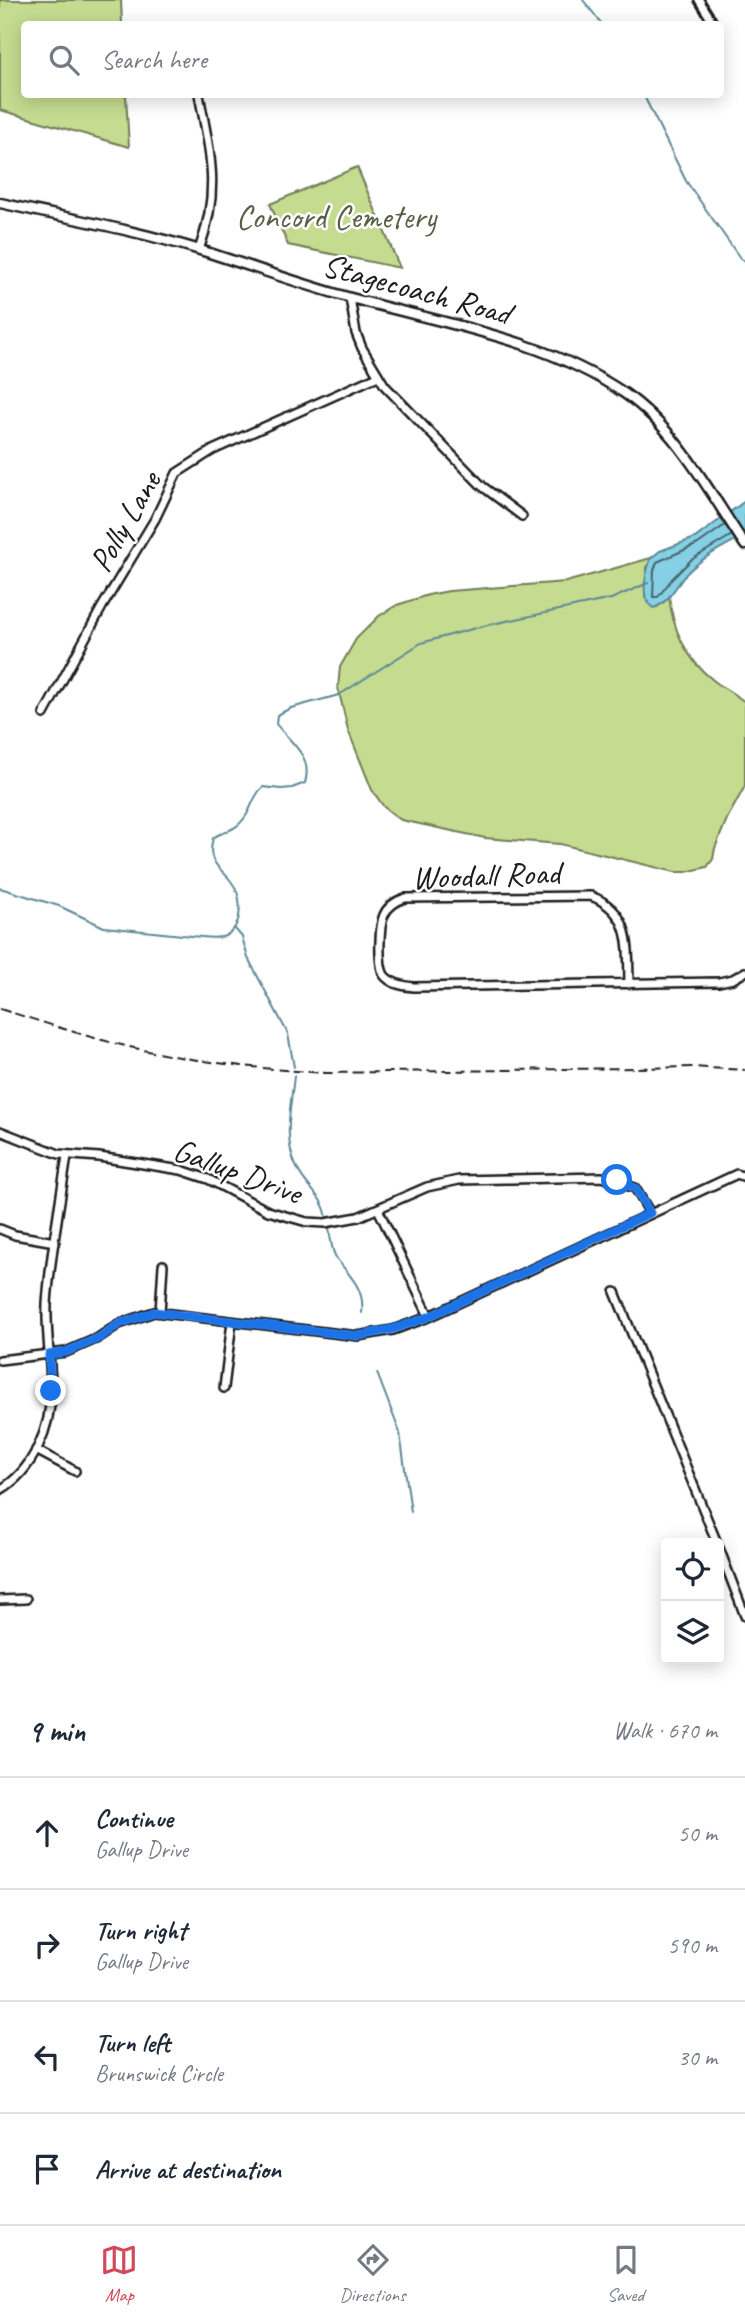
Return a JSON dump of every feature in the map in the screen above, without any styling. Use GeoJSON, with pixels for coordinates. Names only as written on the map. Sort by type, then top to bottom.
{"type":"FeatureCollection","features":[{"type":"Feature","properties":{"kind":"street"},"geometry":{"type":"LineString","coordinates":[[699,0],[712,21]]}},
{"type":"Feature","properties":{"kind":"street"},"geometry":{"type":"LineString","coordinates":[[199,250],[211,214],[213,192],[200,98]]}},
{"type":"Feature","properties":{"kind":"street","name":"Stagecoach Road"},"geometry":{"type":"LineString","coordinates":[[0,203],[199,250],[350,298],[465,327],[545,351],[591,373],[626,394],[653,418],[692,466],[745,545]]}},
{"type":"Feature","properties":{"kind":"street"},"geometry":{"type":"LineString","coordinates":[[350,298],[359,341],[378,376],[474,477],[522,516]]}},
{"type":"Feature","properties":{"kind":"street","name":"Polly Lane"},"geometry":{"type":"LineString","coordinates":[[44,714],[102,607],[155,519],[177,473],[213,450],[378,376]]}},
{"type":"Feature","properties":{"kind":"street","name":"Woodall Road"},"geometry":{"type":"LineString","coordinates":[[629,984],[625,929],[613,910],[590,896],[404,898],[391,905],[383,917],[380,966],[386,977],[399,985],[414,987],[629,984],[719,982],[733,979],[745,972]]}},
{"type":"Feature","properties":{"kind":"street","name":"Gallup Drive"},"geometry":{"type":"LineString","coordinates":[[0,1131],[67,1156],[99,1157],[181,1170],[208,1180],[268,1211],[307,1222],[340,1221],[378,1209],[442,1182],[602,1177],[635,1188],[650,1213]]}},
{"type":"Feature","properties":{"kind":"street"},"geometry":{"type":"LineString","coordinates":[[0,1490],[13,1483],[40,1443],[50,1402],[47,1304],[67,1156]]}},
{"type":"Feature","properties":{"kind":"street"},"geometry":{"type":"LineString","coordinates":[[0,1360],[66,1352],[119,1324],[142,1315],[160,1312],[358,1336],[393,1329],[429,1316],[737,1174],[745,1177]]}},
{"type":"Feature","properties":{"kind":"street"},"geometry":{"type":"LineString","coordinates":[[378,1209],[429,1316]]}},
{"type":"Feature","properties":{"kind":"street"},"geometry":{"type":"LineString","coordinates":[[0,1229],[15,1235],[55,1242]]}},
{"type":"Feature","properties":{"kind":"street"},"geometry":{"type":"LineString","coordinates":[[160,1312],[163,1265]]}},
{"type":"Feature","properties":{"kind":"street"},"geometry":{"type":"LineString","coordinates":[[615,1292],[715,1538]]}},
{"type":"Feature","properties":{"kind":"street"},"geometry":{"type":"LineString","coordinates":[[224,1388],[232,1322]]}},
{"type":"Feature","properties":{"kind":"street"},"geometry":{"type":"LineString","coordinates":[[36,1450],[75,1471]]}},
{"type":"Feature","properties":{"kind":"street"},"geometry":{"type":"LineString","coordinates":[[724,1560],[745,1612]]}},
{"type":"Feature","properties":{"kind":"street"},"geometry":{"type":"LineString","coordinates":[[0,1600],[26,1599]]}},
{"type":"Feature","properties":{"kind":"green space"},"geometry":{"type":"Polygon","coordinates":[[[0,0],[121,0],[122,21],[21,21],[21,98],[126,98],[129,147],[0,110],[0,0]]]}},
{"type":"Feature","properties":{"kind":"green space","name":"Concord Cemetery"},"geometry":{"type":"Polygon","coordinates":[[[357,167],[400,268],[288,245],[270,204],[357,167]]]}},
{"type":"Feature","properties":{"kind":"green space"},"geometry":{"type":"Polygon","coordinates":[[[651,558],[647,568],[645,598],[657,607],[669,595],[673,619],[688,653],[703,672],[745,702],[745,786],[727,819],[713,859],[707,867],[675,872],[560,844],[485,838],[401,820],[384,807],[372,790],[348,730],[338,688],[340,667],[356,639],[379,616],[397,605],[428,595],[566,582],[651,558]]]}},
{"type":"Feature","properties":{"kind":"water"},"geometry":{"type":"Polygon","coordinates":[[[745,501],[745,535],[694,566],[668,598],[653,608],[645,591],[651,558],[660,551],[695,538],[745,501]]]}},
{"type":"Feature","properties":{"kind":"waterway"},"geometry":{"type":"LineString","coordinates":[[583,0],[600,21]]}},
{"type":"Feature","properties":{"kind":"waterway"},"geometry":{"type":"LineString","coordinates":[[645,98],[686,181],[740,258],[745,261]]}},
{"type":"Feature","properties":{"kind":"waterway"},"geometry":{"type":"LineString","coordinates":[[0,888],[59,906],[104,927],[211,938],[225,936],[236,925],[240,911],[235,888],[213,860],[213,838],[239,824],[263,787],[292,788],[305,783],[307,773],[303,757],[276,724],[277,715],[291,708],[339,695],[421,643],[483,626],[611,599],[648,583]]}},
{"type":"Feature","properties":{"kind":"waterway"},"geometry":{"type":"LineString","coordinates":[[235,929],[242,937],[248,958],[288,1034],[294,1067]]}},
{"type":"Feature","properties":{"kind":"waterway"},"geometry":{"type":"LineString","coordinates":[[294,1076],[289,1123],[290,1147],[298,1170],[322,1203],[327,1217]]}},
{"type":"Feature","properties":{"kind":"waterway"},"geometry":{"type":"LineString","coordinates":[[329,1226],[335,1256],[359,1290],[362,1313]]}},
{"type":"Feature","properties":{"kind":"waterway"},"geometry":{"type":"LineString","coordinates":[[377,1373],[400,1433],[411,1512]]}},
{"type":"Feature","properties":{"kind":"railway"},"geometry":{"type":"LineString","coordinates":[[0,1009],[86,1036],[139,1049],[209,1062],[279,1070],[326,1073],[691,1067],[745,1070]]}},
{"type":"Feature","properties":{"kind":"route"},"geometry":{"type":"LineString","coordinates":[[51,1391],[49,1355],[66,1352],[99,1338],[119,1324],[154,1312],[358,1336],[393,1329],[426,1318],[650,1213],[635,1188],[617,1180]]}}]}
